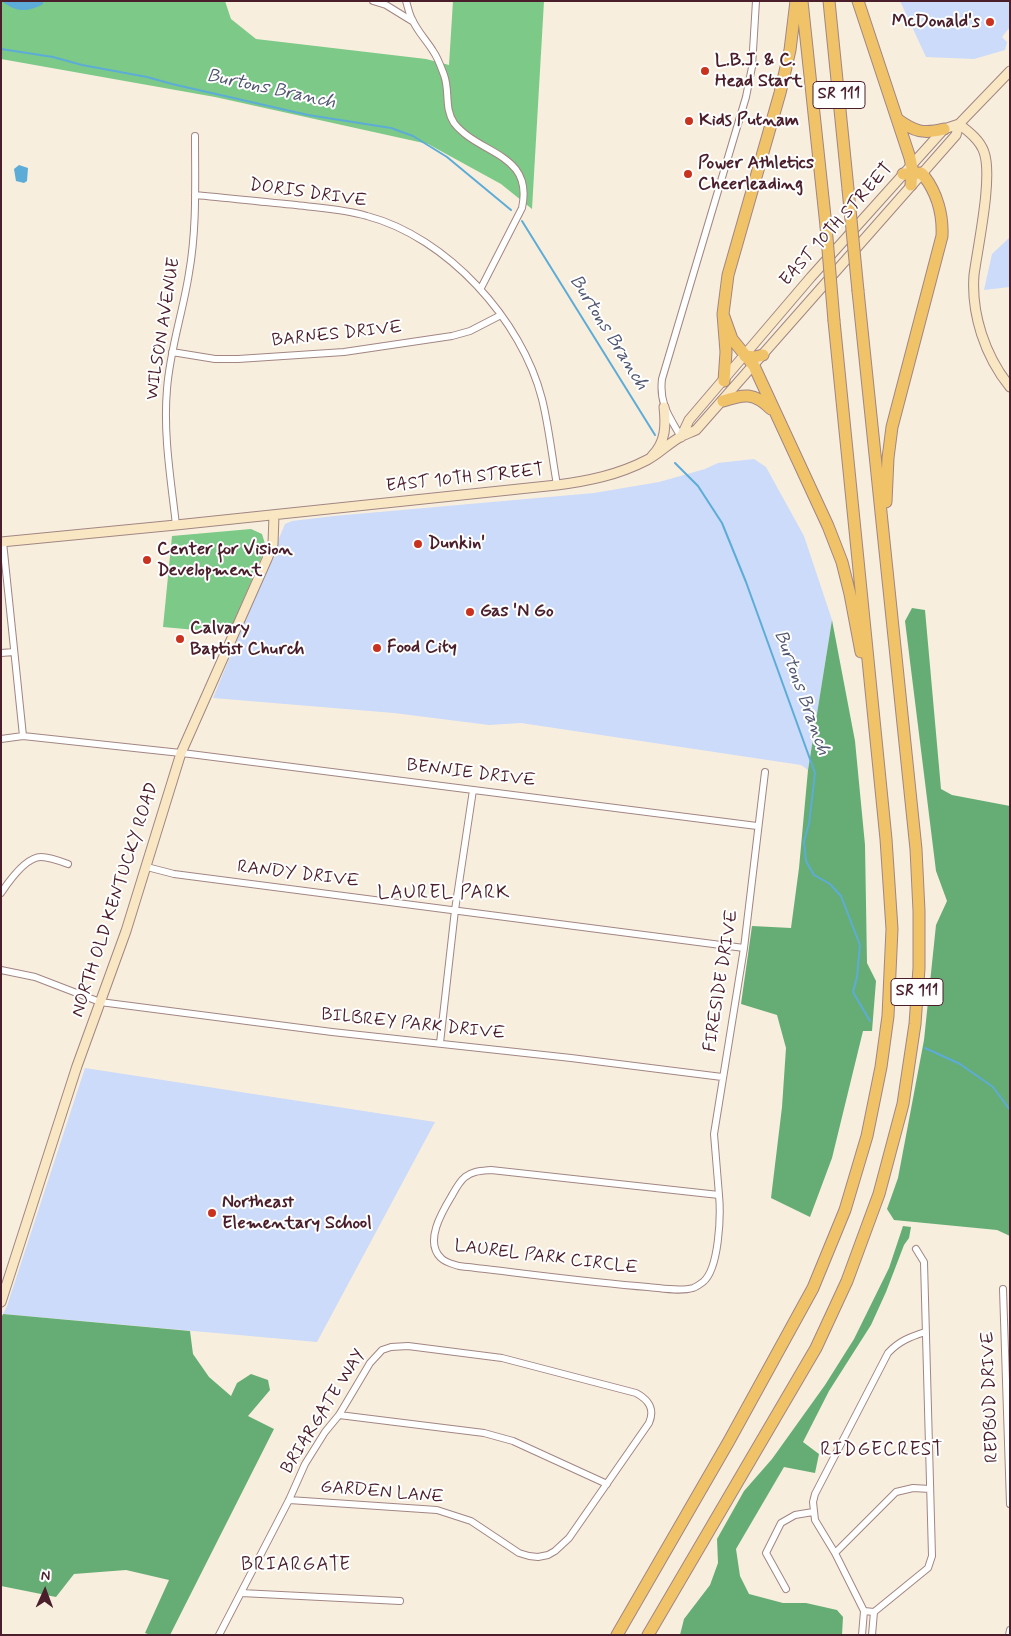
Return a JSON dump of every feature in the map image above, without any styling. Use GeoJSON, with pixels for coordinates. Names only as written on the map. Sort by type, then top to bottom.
{"type":"FeatureCollection","features":[{"type":"Feature","properties":{"kind":"highway"},"geometry":{"type":"LineString","coordinates":[[724,381],[726,352],[723,314],[728,275],[780,93],[790,50],[796,1]]}},
{"type":"Feature","properties":{"kind":"highway","name":"SR 111"},"geometry":{"type":"LineString","coordinates":[[617,1635],[730,1441],[813,1288],[845,1210],[867,1136],[881,1067],[888,1016],[892,929],[886,838],[802,1]]}},
{"type":"Feature","properties":{"kind":"highway","name":"SR 111"},"geometry":{"type":"LineString","coordinates":[[648,1635],[816,1348],[847,1281],[879,1194],[903,1104],[914,1024],[919,968],[916,849],[829,1]]}},
{"type":"Feature","properties":{"kind":"highway"},"geometry":{"type":"LineString","coordinates":[[858,1],[897,118],[912,174],[930,184],[940,209],[943,224],[942,236],[892,426],[888,458],[886,530],[892,624]]}},
{"type":"Feature","properties":{"kind":"highway"},"geometry":{"type":"LineString","coordinates":[[897,118],[910,128],[918,131],[930,132],[944,129]]}},
{"type":"Feature","properties":{"kind":"highway"},"geometry":{"type":"LineString","coordinates":[[723,314],[732,339],[754,366],[828,526],[842,562],[874,714]]}},
{"type":"Feature","properties":{"kind":"highway"},"geometry":{"type":"LineString","coordinates":[[745,356],[755,357],[763,355]]}},
{"type":"Feature","properties":{"kind":"highway"},"geometry":{"type":"LineString","coordinates":[[723,401],[742,396],[756,397],[774,412]]}},
{"type":"Feature","properties":{"kind":"main road"},"geometry":{"type":"LineString","coordinates":[[912,174],[956,135],[959,124],[1010,71]]}},
{"type":"Feature","properties":{"kind":"main road"},"geometry":{"type":"LineString","coordinates":[[959,124],[973,134],[984,151],[988,170],[973,288],[983,339],[990,358],[1010,387]]}},
{"type":"Feature","properties":{"kind":"main road","name":"EAST 10TH STREET"},"geometry":{"type":"LineString","coordinates":[[2,542],[557,485],[617,474],[663,451],[681,436],[696,430],[844,261],[912,174],[944,129],[959,124]]}},
{"type":"Feature","properties":{"kind":"main road","name":"EAST 10TH STREET"},"geometry":{"type":"LineString","coordinates":[[681,436],[689,420],[811,277],[912,174]]}},
{"type":"Feature","properties":{"kind":"main road"},"geometry":{"type":"LineString","coordinates":[[646,460],[655,453],[665,433],[664,407]]}},
{"type":"Feature","properties":{"kind":"main road","name":"NORTH OLD KENTUCKY ROAD"},"geometry":{"type":"LineString","coordinates":[[1,1302],[78,1066],[147,867],[181,753],[267,559],[272,544],[274,515]]}},
{"type":"Feature","properties":{"kind":"street"},"geometry":{"type":"LineString","coordinates":[[373,1],[389,3],[412,20]]}},
{"type":"Feature","properties":{"kind":"street"},"geometry":{"type":"LineString","coordinates":[[406,1],[412,20],[435,54],[445,78],[448,111],[455,124],[468,136],[497,152],[508,161],[522,182],[524,194],[522,208],[481,288]]}},
{"type":"Feature","properties":{"kind":"street"},"geometry":{"type":"LineString","coordinates":[[681,436],[664,407],[660,393],[662,379],[746,97],[752,67],[756,1]]}},
{"type":"Feature","properties":{"kind":"street","name":"WILSON AVENUE"},"geometry":{"type":"LineString","coordinates":[[176,525],[167,446],[167,390],[172,352],[189,273],[194,235],[195,136]]}},
{"type":"Feature","properties":{"kind":"street","name":"DORIS DRIVE"},"geometry":{"type":"LineString","coordinates":[[195,194],[335,209],[367,216],[400,227],[424,241],[444,256],[481,288],[501,315],[527,360],[542,399],[557,485]]}},
{"type":"Feature","properties":{"kind":"street","name":"BARNES DRIVE"},"geometry":{"type":"LineString","coordinates":[[172,352],[215,359],[238,359],[344,352],[452,336],[470,331],[501,315]]}},
{"type":"Feature","properties":{"kind":"street"},"geometry":{"type":"LineString","coordinates":[[2,542],[23,736]]}},
{"type":"Feature","properties":{"kind":"street"},"geometry":{"type":"LineString","coordinates":[[1,653],[14,652]]}},
{"type":"Feature","properties":{"kind":"street","name":"BENNIE DRIVE"},"geometry":{"type":"LineString","coordinates":[[1,739],[23,736],[181,753],[758,826]]}},
{"type":"Feature","properties":{"kind":"street","name":"FIRESIDE DRIVE"},"geometry":{"type":"LineString","coordinates":[[719,1195],[714,1134],[744,948],[765,772]]}},
{"type":"Feature","properties":{"kind":"street"},"geometry":{"type":"LineString","coordinates":[[440,1043],[455,910],[473,790]]}},
{"type":"Feature","properties":{"kind":"street"},"geometry":{"type":"LineString","coordinates":[[1,893],[17,872],[32,859],[42,857],[68,864]]}},
{"type":"Feature","properties":{"kind":"street","name":"RANDY DRIVE"},"geometry":{"type":"LineString","coordinates":[[147,867],[174,874],[744,948]]}},
{"type":"Feature","properties":{"kind":"street","name":"BILBREY PARK DRIVE"},"geometry":{"type":"LineString","coordinates":[[1,970],[35,978],[100,1002],[332,1032],[722,1076]]}},
{"type":"Feature","properties":{"kind":"street","name":"LAUREL PARK CIRCLE"},"geometry":{"type":"LineString","coordinates":[[491,1170],[719,1195],[718,1230],[713,1267],[708,1278],[693,1288],[632,1286],[459,1266],[441,1258],[436,1250],[434,1240],[435,1231],[444,1209],[463,1178],[474,1171],[491,1170]]}},
{"type":"Feature","properties":{"kind":"street"},"geometry":{"type":"LineString","coordinates":[[864,1611],[874,1612],[928,1568],[932,1556],[924,1262],[916,1249]]}},
{"type":"Feature","properties":{"kind":"street","name":"REDBUD DRIVE"},"geometry":{"type":"LineString","coordinates":[[1003,1290],[1010,1504]]}},
{"type":"Feature","properties":{"kind":"street"},"geometry":{"type":"LineString","coordinates":[[862,1635],[864,1611],[835,1553],[814,1520],[812,1502],[888,1353],[906,1338],[925,1332]]}},
{"type":"Feature","properties":{"kind":"street","name":"BRIARGATE WAY"},"geometry":{"type":"LineString","coordinates":[[219,1635],[289,1500],[305,1464],[325,1432],[339,1415],[370,1363],[382,1350],[391,1347],[408,1346],[502,1358],[636,1393],[650,1405],[652,1412],[649,1423],[607,1484]]}},
{"type":"Feature","properties":{"kind":"street"},"geometry":{"type":"LineString","coordinates":[[339,1415],[498,1436],[607,1484]]}},
{"type":"Feature","properties":{"kind":"street","name":"GARDEN LANE"},"geometry":{"type":"LineString","coordinates":[[289,1500],[438,1510],[471,1521],[519,1553],[538,1557],[555,1551],[569,1538],[607,1484]]}},
{"type":"Feature","properties":{"kind":"street"},"geometry":{"type":"LineString","coordinates":[[835,1553],[896,1492],[913,1488],[930,1489]]}},
{"type":"Feature","properties":{"kind":"street"},"geometry":{"type":"LineString","coordinates":[[786,1589],[766,1553],[781,1523],[795,1516],[813,1512]]}},
{"type":"Feature","properties":{"kind":"street"},"geometry":{"type":"LineString","coordinates":[[241,1593],[400,1601]]}},
{"type":"Feature","properties":{"kind":"street"},"geometry":{"type":"LineString","coordinates":[[872,1635],[874,1612]]}},
{"type":"Feature","properties":{"kind":"street"},"geometry":{"type":"LineString","coordinates":[[1009,1635],[1010,1630]]}},
{"type":"Feature","properties":{"kind":"shaded area"},"geometry":{"type":"Polygon","coordinates":[[[900,1],[1010,1],[1010,27],[1002,37],[1007,42],[1005,50],[974,59],[926,57],[900,1]]]}},
{"type":"Feature","properties":{"kind":"shaded area"},"geometry":{"type":"Polygon","coordinates":[[[1010,237],[1010,287],[984,290],[992,254],[1010,237]]]}},
{"type":"Feature","properties":{"kind":"shaded area"},"geometry":{"type":"Polygon","coordinates":[[[754,459],[766,467],[804,536],[832,620],[808,770],[801,765],[521,723],[489,725],[394,713],[213,698],[285,524],[292,521],[334,516],[594,493],[659,482],[705,469],[718,463],[754,459]]]}},
{"type":"Feature","properties":{"kind":"shaded area","name":"Northeast Elementary School"},"geometry":{"type":"Polygon","coordinates":[[[85,1068],[435,1122],[317,1342],[3,1314],[85,1068]]]}},
{"type":"Feature","properties":{"kind":"green space"},"geometry":{"type":"Polygon","coordinates":[[[1,1],[225,1],[231,19],[256,39],[426,59],[449,65],[453,1],[544,1],[532,209],[501,184],[428,144],[215,97],[1,59],[1,1]]]}},
{"type":"Feature","properties":{"kind":"green space"},"geometry":{"type":"Polygon","coordinates":[[[251,529],[262,534],[266,547],[229,633],[163,627],[172,536],[251,529]]]}},
{"type":"Feature","properties":{"kind":"green space"},"geometry":{"type":"Polygon","coordinates":[[[912,608],[925,610],[941,789],[952,795],[1010,806],[1010,1236],[997,1230],[894,1220],[887,1209],[898,1178],[924,1040],[936,925],[947,901],[936,871],[905,621],[912,608]]]}},
{"type":"Feature","properties":{"kind":"green space"},"geometry":{"type":"Polygon","coordinates":[[[832,620],[855,741],[865,845],[867,963],[876,981],[872,1031],[863,1031],[832,1158],[810,1217],[771,1198],[782,1107],[786,1048],[777,1015],[741,1004],[752,926],[791,928],[799,868],[808,770],[832,620]]]}},
{"type":"Feature","properties":{"kind":"green space"},"geometry":{"type":"Polygon","coordinates":[[[903,1226],[911,1227],[909,1238],[904,1245],[871,1325],[829,1391],[803,1442],[819,1454],[815,1473],[784,1467],[736,1549],[740,1576],[749,1594],[783,1603],[806,1603],[837,1610],[843,1617],[842,1635],[680,1635],[684,1619],[710,1585],[718,1563],[717,1539],[744,1491],[772,1459],[825,1385],[854,1339],[889,1268],[903,1226]]]}},
{"type":"Feature","properties":{"kind":"green space"},"geometry":{"type":"Polygon","coordinates":[[[3,1314],[190,1331],[193,1354],[209,1377],[231,1396],[237,1383],[251,1374],[268,1380],[270,1390],[248,1416],[274,1429],[170,1635],[151,1635],[145,1633],[169,1580],[126,1570],[74,1574],[56,1597],[1,1586],[1,1318],[3,1314]]]}},
{"type":"Feature","properties":{"kind":"water"},"geometry":{"type":"Polygon","coordinates":[[[2,1],[43,1],[43,4],[32,9],[21,10],[2,1]]]}},
{"type":"Feature","properties":{"kind":"water"},"geometry":{"type":"Polygon","coordinates":[[[19,165],[28,168],[27,181],[24,183],[16,181],[14,169],[19,165]]]}},
{"type":"Feature","properties":{"kind":"waterway","name":"Burtons Branch"},"geometry":{"type":"LineString","coordinates":[[1,49],[53,57],[82,65],[147,77],[308,115],[391,128],[413,136],[447,157],[511,210]]}},
{"type":"Feature","properties":{"kind":"waterway","name":"Burtons Branch"},"geometry":{"type":"LineString","coordinates":[[522,221],[655,435]]}},
{"type":"Feature","properties":{"kind":"waterway","name":"Burtons Branch"},"geometry":{"type":"LineString","coordinates":[[675,463],[698,486],[722,523],[746,582],[815,773],[809,824],[804,841],[806,861],[814,875],[830,884],[841,896],[860,945],[857,977],[853,992],[870,1021]]}},
{"type":"Feature","properties":{"kind":"waterway","name":"Burtons Branch"},"geometry":{"type":"LineString","coordinates":[[925,1048],[960,1064],[993,1087],[1010,1110]]}},
{"type":"Feature","properties":{"kind":"place","name":"McDonald's"},"geometry":{"type":"Point","coordinates":[990,22]}},
{"type":"Feature","properties":{"kind":"place","name":"L.B.J. & C. Head Start"},"geometry":{"type":"Point","coordinates":[705,71]}},
{"type":"Feature","properties":{"kind":"place","name":"Kids Putnam"},"geometry":{"type":"Point","coordinates":[689,121]}},
{"type":"Feature","properties":{"kind":"place","name":"Power Athletics Cheerleading"},"geometry":{"type":"Point","coordinates":[688,174]}},
{"type":"Feature","properties":{"kind":"place","name":"Dunkin'"},"geometry":{"type":"Point","coordinates":[418,544]}},
{"type":"Feature","properties":{"kind":"place","name":"Center for Vision Development"},"geometry":{"type":"Point","coordinates":[147,560]}},
{"type":"Feature","properties":{"kind":"place","name":"Gas 'N Go"},"geometry":{"type":"Point","coordinates":[470,612]}},
{"type":"Feature","properties":{"kind":"place","name":"Calvary Baptist Church"},"geometry":{"type":"Point","coordinates":[180,639]}},
{"type":"Feature","properties":{"kind":"place","name":"Food City"},"geometry":{"type":"Point","coordinates":[377,648]}},
{"type":"Feature","properties":{"kind":"place","name":"Northeast Elementary School"},"geometry":{"type":"Point","coordinates":[212,1213]}},
{"type":"Feature","properties":{"kind":"district","name":"LAUREL PARK"},"geometry":{"type":"Point","coordinates":[444,894]}},
{"type":"Feature","properties":{"kind":"district","name":"RIDGECREST"},"geometry":{"type":"Point","coordinates":[882,1451]}},
{"type":"Feature","properties":{"kind":"district","name":"BRIARGATE"},"geometry":{"type":"Point","coordinates":[296,1566]}}]}
